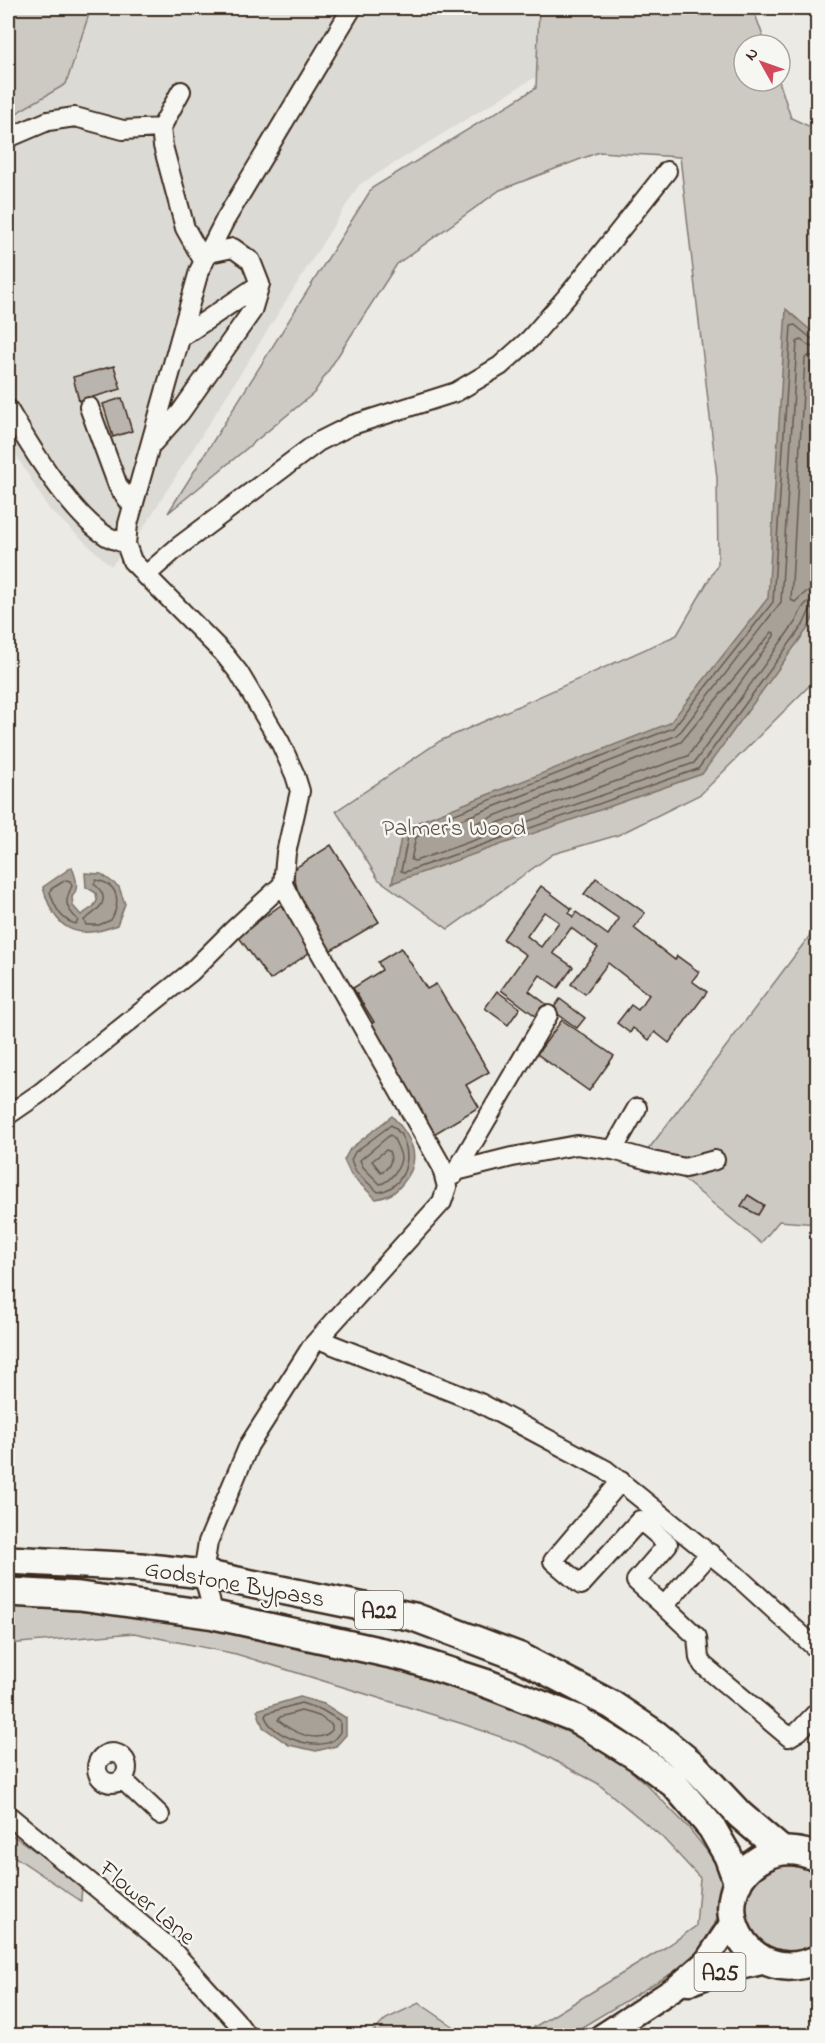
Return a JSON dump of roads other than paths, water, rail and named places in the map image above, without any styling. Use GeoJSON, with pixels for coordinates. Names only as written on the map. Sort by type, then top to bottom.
{"type":"FeatureCollection","features":[{"type":"Feature","properties":{"kind":"highway","name":"Godstone Bypass"},"geometry":{"type":"LineString","coordinates":[[8,1560],[129,1566],[203,1574],[414,1617],[520,1657],[612,1705],[656,1734],[694,1766],[740,1815],[782,1851]]}},
{"type":"Feature","properties":{"kind":"highway","name":"Godstone Bypass"},"geometry":{"type":"LineString","coordinates":[[8,1592],[80,1596],[214,1615],[405,1658],[488,1684],[575,1718],[641,1759],[674,1784],[712,1828],[728,1856],[738,1883]]}},
{"type":"Feature","properties":{"kind":"highway"},"geometry":{"type":"LineString","coordinates":[[814,1963],[783,1966],[766,1962],[749,1950],[739,1938],[733,1922],[732,1903],[738,1883],[756,1861],[782,1851],[800,1852],[817,1857]]}},
{"type":"Feature","properties":{"kind":"main road","name":"A25"},"geometry":{"type":"LineString","coordinates":[[601,2036],[675,1988],[706,1961],[733,1922]]}},
{"type":"Feature","properties":{"kind":"main road","name":"A25"},"geometry":{"type":"LineString","coordinates":[[675,1988],[718,1973],[766,1962]]}},
{"type":"Feature","properties":{"kind":"street"},"geometry":{"type":"LineString","coordinates":[[352,8],[225,220],[200,271],[128,524],[126,544],[132,561],[145,576],[224,654],[239,673],[280,742],[300,790],[286,853],[283,884],[441,1166],[447,1187]]}},
{"type":"Feature","properties":{"kind":"street"},"geometry":{"type":"LineString","coordinates":[[182,91],[160,128],[185,228],[206,257]]}},
{"type":"Feature","properties":{"kind":"street"},"geometry":{"type":"LineString","coordinates":[[8,138],[48,121],[75,117],[123,130],[160,128]]}},
{"type":"Feature","properties":{"kind":"street"},"geometry":{"type":"LineString","coordinates":[[145,576],[178,547],[318,442],[352,425],[456,392],[500,366],[530,339],[570,293],[667,171]]}},
{"type":"Feature","properties":{"kind":"street"},"geometry":{"type":"LineString","coordinates":[[150,446],[180,414],[252,311],[260,284],[250,261],[233,248],[206,257]]}},
{"type":"Feature","properties":{"kind":"street"},"geometry":{"type":"LineString","coordinates":[[180,338],[260,284]]}},
{"type":"Feature","properties":{"kind":"street"},"geometry":{"type":"LineString","coordinates":[[89,407],[118,486],[133,507]]}},
{"type":"Feature","properties":{"kind":"street"},"geometry":{"type":"LineString","coordinates":[[8,410],[32,449],[81,515],[105,535],[126,544]]}},
{"type":"Feature","properties":{"kind":"street"},"geometry":{"type":"LineString","coordinates":[[8,1116],[191,972],[283,884]]}},
{"type":"Feature","properties":{"kind":"street"},"geometry":{"type":"LineString","coordinates":[[214,1615],[203,1574],[208,1542],[249,1445],[318,1339],[442,1202],[456,1171],[548,1015]]}},
{"type":"Feature","properties":{"kind":"street"},"geometry":{"type":"LineString","coordinates":[[613,1150],[637,1108]]}},
{"type":"Feature","properties":{"kind":"street"},"geometry":{"type":"LineString","coordinates":[[456,1171],[512,1157],[577,1145],[613,1150],[685,1168],[714,1160]]}},
{"type":"Feature","properties":{"kind":"street"},"geometry":{"type":"LineString","coordinates":[[318,1339],[480,1403],[606,1470],[710,1553],[818,1650]]}},
{"type":"Feature","properties":{"kind":"street"},"geometry":{"type":"LineString","coordinates":[[621,1481],[553,1561],[581,1585],[640,1520],[668,1544],[636,1581],[697,1637],[699,1658],[703,1665],[789,1737],[812,1717]]}},
{"type":"Feature","properties":{"kind":"street"},"geometry":{"type":"LineString","coordinates":[[664,1606],[710,1553]]}},
{"type":"Feature","properties":{"kind":"street"},"geometry":{"type":"LineString","coordinates":[[122,1779],[160,1815]]}},
{"type":"Feature","properties":{"kind":"street","name":"Flower Lane"},"geometry":{"type":"LineString","coordinates":[[8,1815],[170,1948],[236,2020],[247,2036]]}},
{"type":"Feature","properties":{"kind":"water"},"geometry":{"type":"Polygon","coordinates":[[[786,309],[817,336],[818,607],[808,628],[702,774],[392,883],[403,828],[670,723],[768,598],[786,309]]]}},
{"type":"Feature","properties":{"kind":"water"},"geometry":{"type":"Polygon","coordinates":[[[72,867],[76,883],[76,890],[72,897],[73,906],[81,915],[93,907],[97,901],[96,893],[86,887],[85,873],[101,874],[119,887],[125,904],[117,925],[102,930],[78,932],[60,922],[53,913],[43,887],[72,867]]]}},
{"type":"Feature","properties":{"kind":"water"},"geometry":{"type":"Polygon","coordinates":[[[392,1116],[409,1140],[414,1157],[413,1165],[397,1190],[388,1196],[376,1199],[351,1175],[344,1160],[350,1149],[392,1116]]]}},
{"type":"Feature","properties":{"kind":"water"},"geometry":{"type":"Polygon","coordinates":[[[300,1697],[324,1704],[346,1718],[346,1735],[336,1746],[316,1751],[289,1745],[263,1727],[257,1710],[300,1697]]]}},
{"type":"Feature","properties":{"kind":"park label","name":"Palmer's Wood"},"geometry":{"type":"Point","coordinates":[454,827]}}]}
